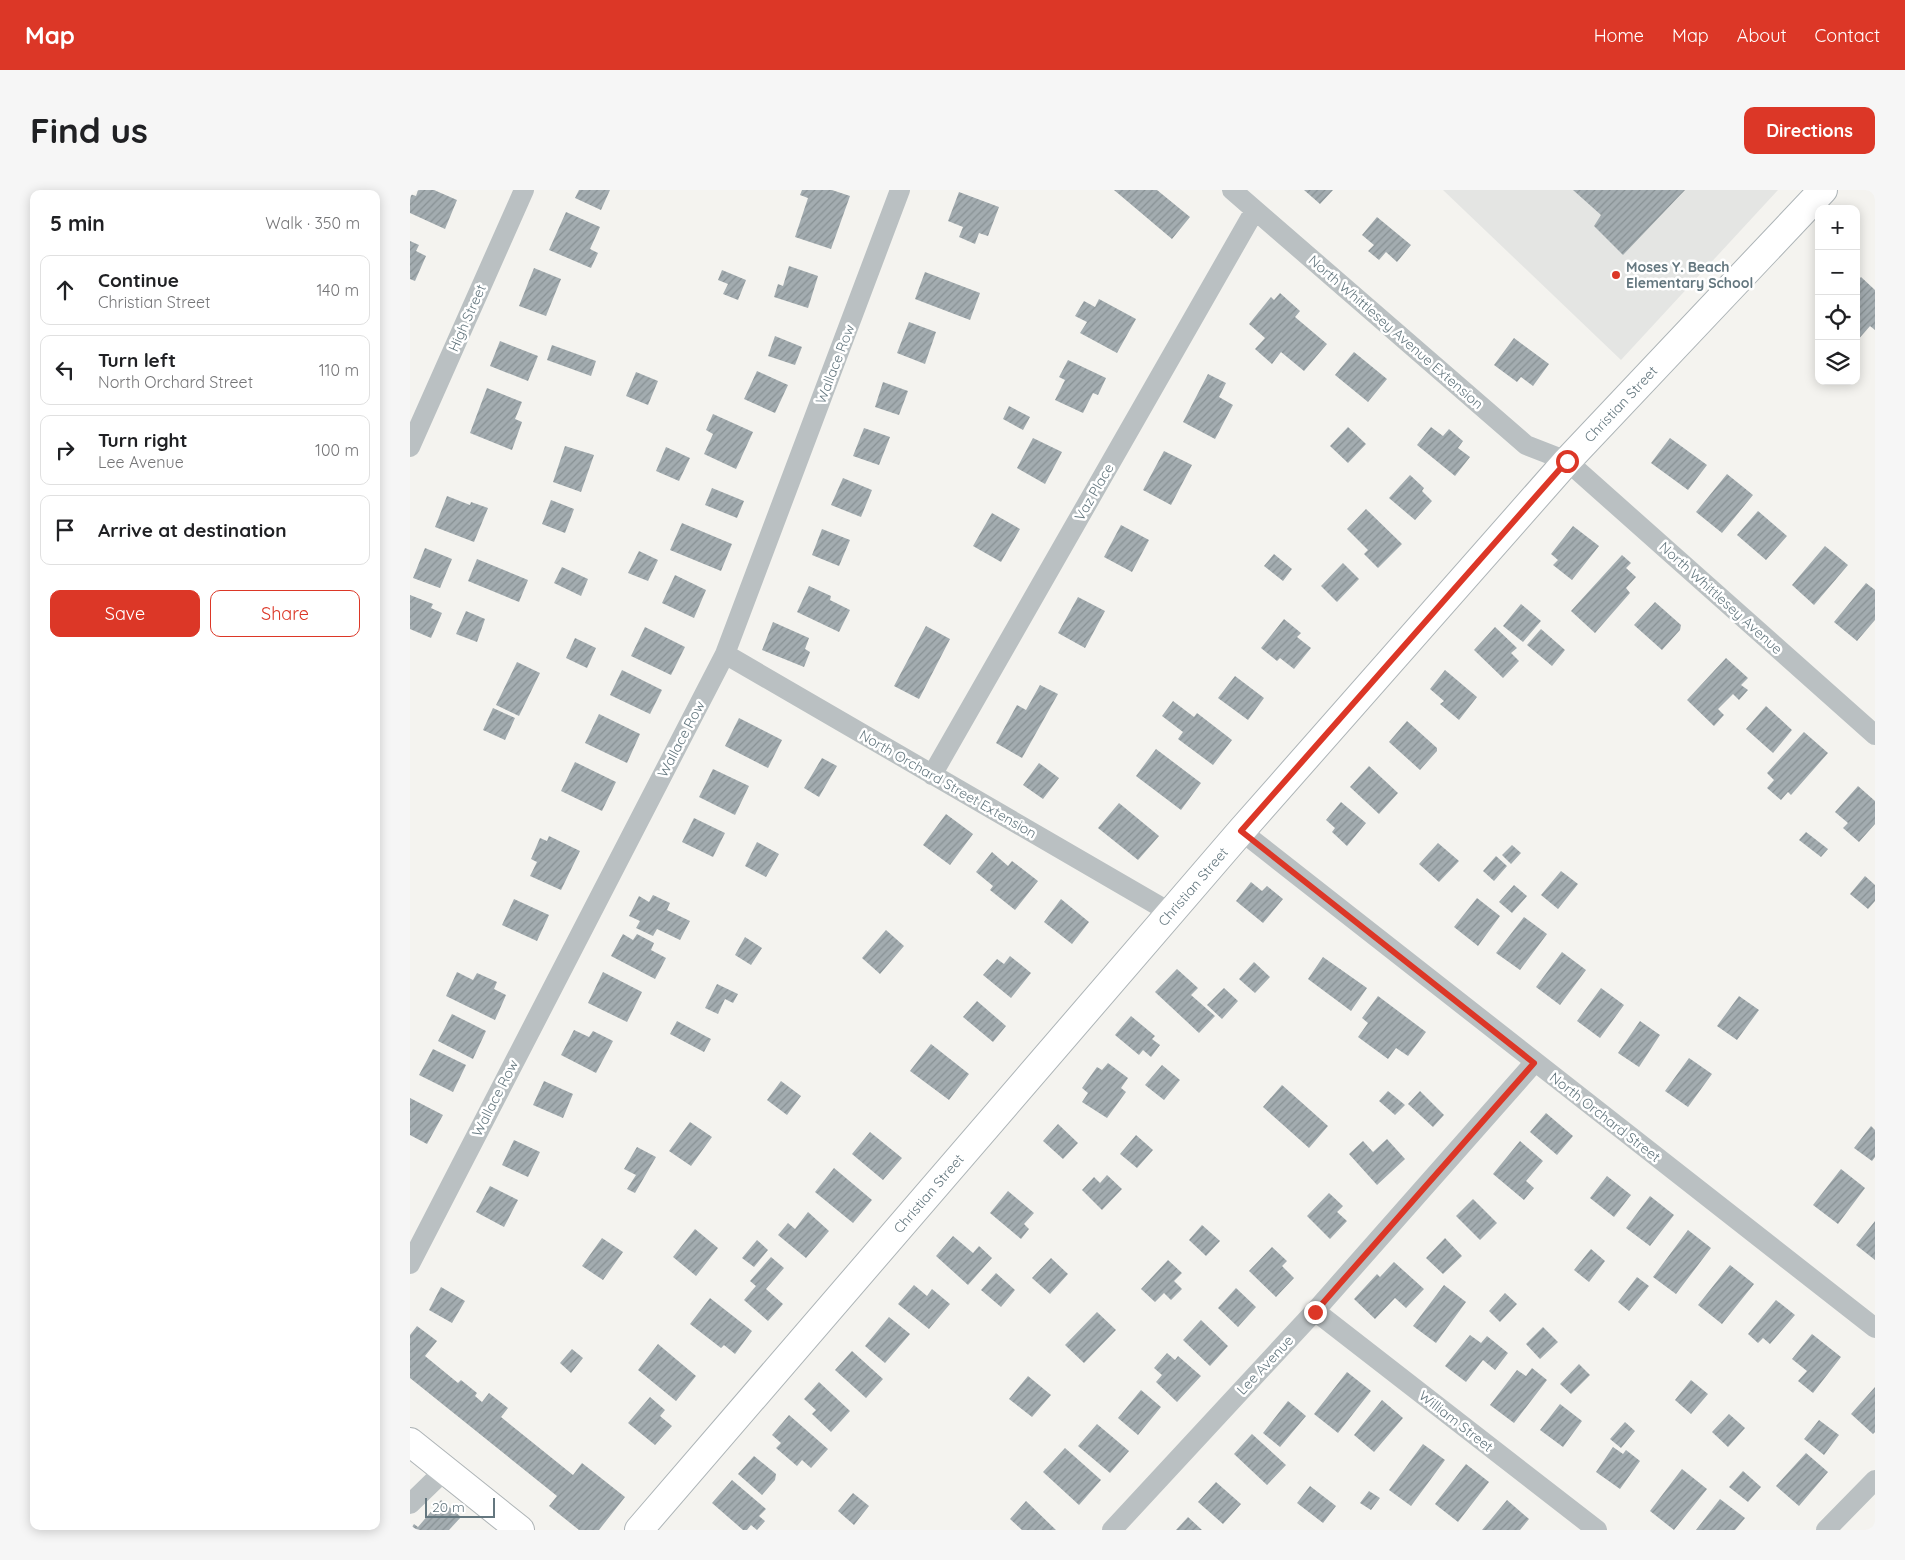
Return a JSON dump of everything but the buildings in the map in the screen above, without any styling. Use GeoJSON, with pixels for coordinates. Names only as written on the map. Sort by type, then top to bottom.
{"type":"FeatureCollection","features":[{"type":"Feature","properties":{"kind":"main road","name":"Christian Street"},"geometry":{"type":"LineString","coordinates":[[639,1530],[1241,831],[1567,461],[1823,190]]}},
{"type":"Feature","properties":{"kind":"main road"},"geometry":{"type":"LineString","coordinates":[[410,1442],[520,1530]]}},
{"type":"Feature","properties":{"kind":"street","name":"High Street"},"geometry":{"type":"LineString","coordinates":[[410,447],[524,190]]}},
{"type":"Feature","properties":{"kind":"street","name":"Wallace Row"},"geometry":{"type":"LineString","coordinates":[[410,1264],[725,654],[900,190]]}},
{"type":"Feature","properties":{"kind":"street","name":"North Whittlesey Avenue Extension"},"geometry":{"type":"LineString","coordinates":[[1232,190],[1526,444],[1567,461]]}},
{"type":"Feature","properties":{"kind":"street","name":"Vaz Place"},"geometry":{"type":"LineString","coordinates":[[932,774],[1255,210]]}},
{"type":"Feature","properties":{"kind":"street","name":"North Whittlesey Avenue"},"geometry":{"type":"LineString","coordinates":[[1567,461],[1875,735]]}},
{"type":"Feature","properties":{"kind":"street","name":"North Orchard Street Extension"},"geometry":{"type":"LineString","coordinates":[[725,654],[1172,913]]}},
{"type":"Feature","properties":{"kind":"street","name":"North Orchard Street"},"geometry":{"type":"LineString","coordinates":[[1241,831],[1534,1063],[1875,1328]]}},
{"type":"Feature","properties":{"kind":"street","name":"Lee Avenue"},"geometry":{"type":"LineString","coordinates":[[1112,1530],[1315,1312],[1534,1063]]}},
{"type":"Feature","properties":{"kind":"street","name":"William Street"},"geometry":{"type":"LineString","coordinates":[[1315,1312],[1597,1530]]}},
{"type":"Feature","properties":{"kind":"street"},"geometry":{"type":"LineString","coordinates":[[410,1504],[445,1470]]}},
{"type":"Feature","properties":{"kind":"street"},"geometry":{"type":"LineString","coordinates":[[1826,1530],[1875,1480]]}},
{"type":"Feature","properties":{"kind":"shaded area","name":"Moses Y. Beach Elementary School"},"geometry":{"type":"Polygon","coordinates":[[[1443,190],[1778,190],[1621,360],[1443,190]]]}},
{"type":"Feature","properties":{"kind":"place","name":"Moses Y. Beach Elementary School"},"geometry":{"type":"Point","coordinates":[1616,275]}},
{"type":"Feature","properties":{"kind":"route"},"geometry":{"type":"LineString","coordinates":[[1315,1312],[1534,1063],[1241,831],[1567,461]]}}]}
